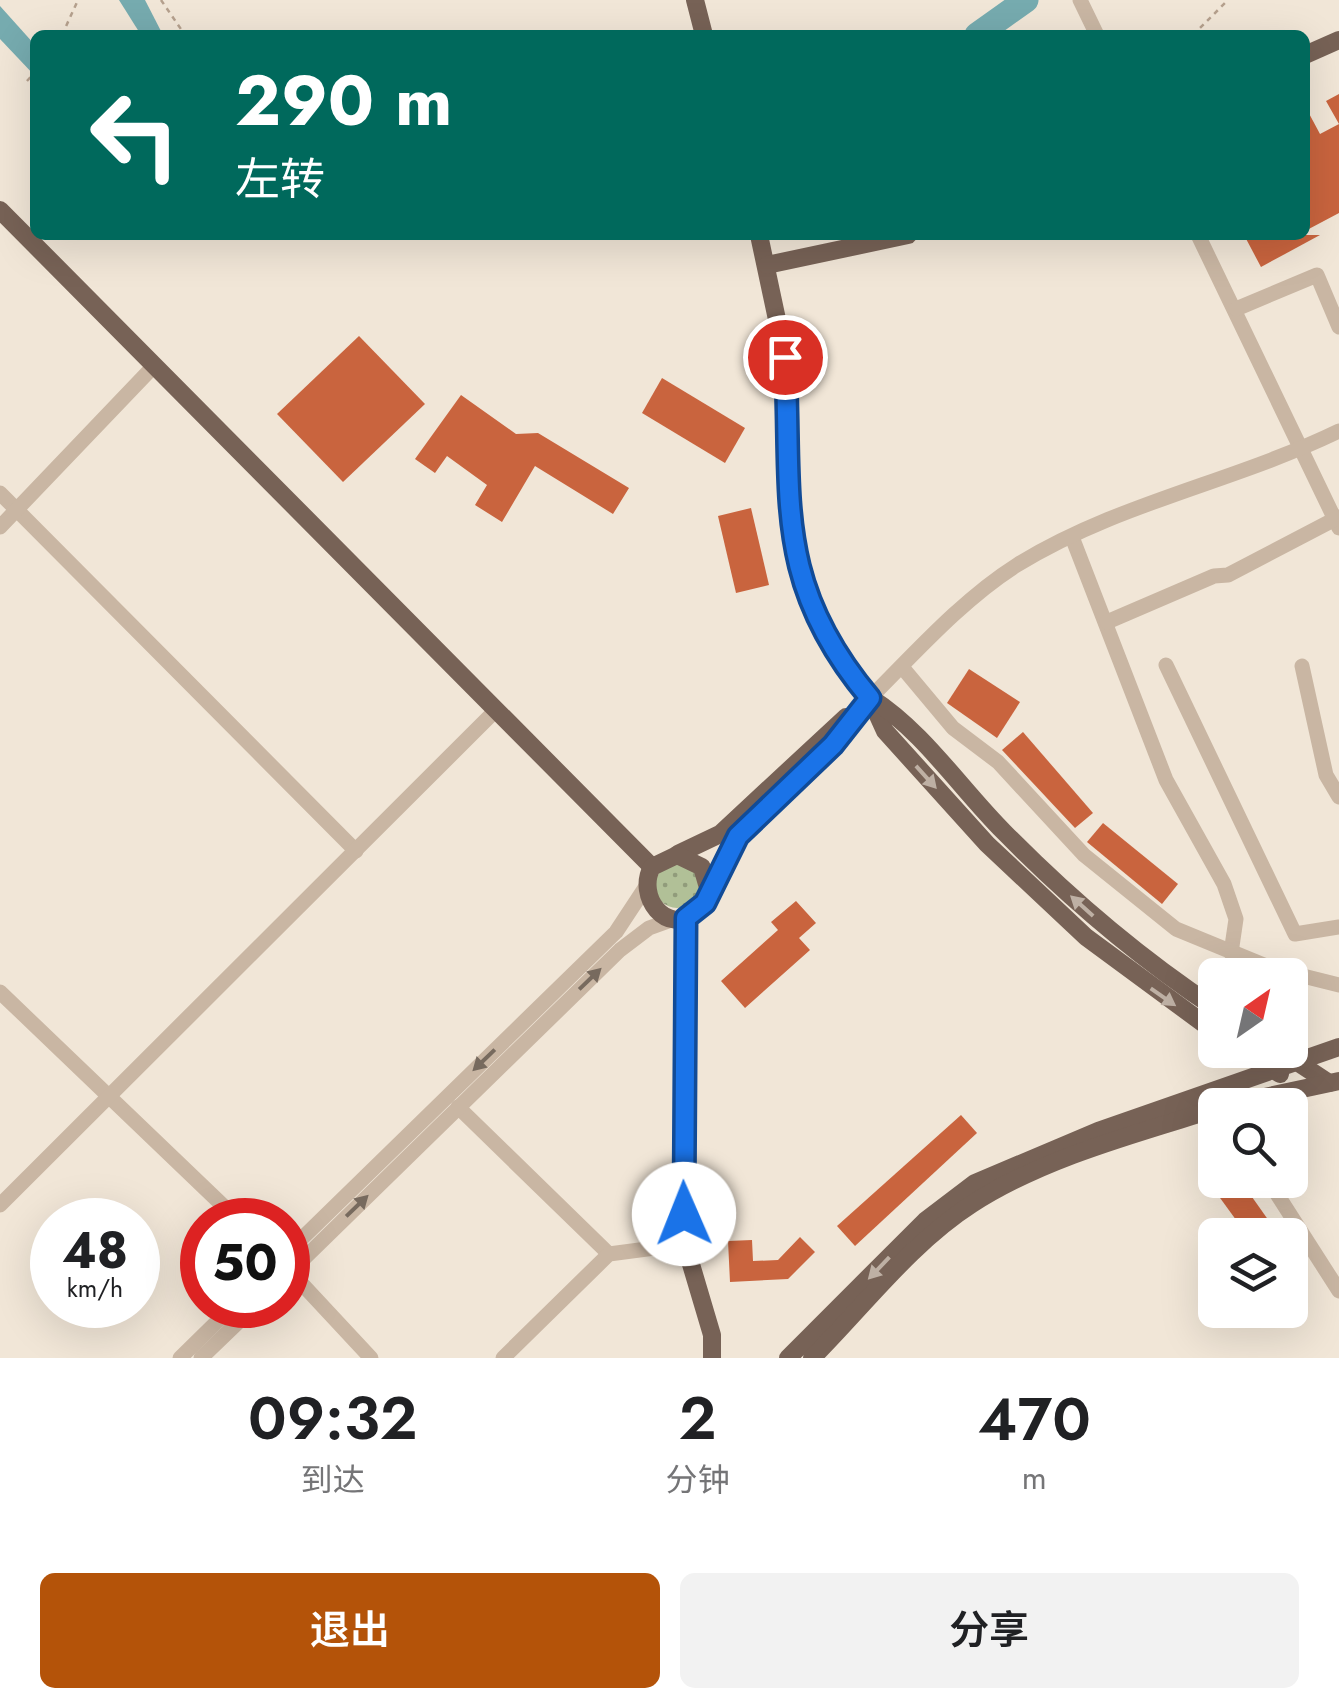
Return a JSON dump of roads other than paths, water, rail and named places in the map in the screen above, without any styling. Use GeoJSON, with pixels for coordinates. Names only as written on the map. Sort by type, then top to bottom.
{"type":"FeatureCollection","features":[{"type":"Feature","properties":{"kind":"main road"},"geometry":{"type":"LineString","coordinates":[[695,0],[703,30]]}},
{"type":"Feature","properties":{"kind":"main road"},"geometry":{"type":"LineString","coordinates":[[1310,53],[1339,40]]}},
{"type":"Feature","properties":{"kind":"main road"},"geometry":{"type":"LineString","coordinates":[[0,210],[152,368],[652,867]]}},
{"type":"Feature","properties":{"kind":"main road"},"geometry":{"type":"LineString","coordinates":[[852,240],[762,248],[785,357],[786,490],[793,547],[822,626],[870,698],[885,731],[1036,892],[1124,968],[1198,1020]]}},
{"type":"Feature","properties":{"kind":"main road"},"geometry":{"type":"LineString","coordinates":[[870,698],[833,745],[738,836],[697,912],[680,918],[653,908],[645,888],[652,867],[720,834],[823,736],[870,698]]}},
{"type":"Feature","properties":{"kind":"main road"},"geometry":{"type":"LineString","coordinates":[[870,698],[899,716],[1002,830],[1074,900],[1136,952],[1198,996]]}},
{"type":"Feature","properties":{"kind":"main road"},"geometry":{"type":"LineString","coordinates":[[677,855],[702,867],[709,891]]}},
{"type":"Feature","properties":{"kind":"main road"},"geometry":{"type":"LineString","coordinates":[[680,918],[685,1244],[712,1335],[712,1358]]}},
{"type":"Feature","properties":{"kind":"main road"},"geometry":{"type":"LineString","coordinates":[[1308,1058],[1339,1047]]}},
{"type":"Feature","properties":{"kind":"main road"},"geometry":{"type":"LineString","coordinates":[[1270,1068],[1300,1088]]}},
{"type":"Feature","properties":{"kind":"main road"},"geometry":{"type":"LineString","coordinates":[[1242,1088],[1279,1068]]}},
{"type":"Feature","properties":{"kind":"main road"},"geometry":{"type":"LineString","coordinates":[[1308,1068],[1334,1082]]}},
{"type":"Feature","properties":{"kind":"main road"},"geometry":{"type":"LineString","coordinates":[[1307,1088],[1334,1082]]}},
{"type":"Feature","properties":{"kind":"main road"},"geometry":{"type":"LineString","coordinates":[[788,1358],[925,1221],[963,1190],[1053,1148],[1198,1109]]}},
{"type":"Feature","properties":{"kind":"main road"},"geometry":{"type":"LineString","coordinates":[[812,1358],[936,1232],[972,1204],[1059,1164],[1198,1110]]}},
{"type":"Feature","properties":{"kind":"main road"},"geometry":{"type":"LineString","coordinates":[[712,1335],[728,1358]]}},
{"type":"Feature","properties":{"kind":"street"},"geometry":{"type":"LineString","coordinates":[[1080,0],[1095,30]]}},
{"type":"Feature","properties":{"kind":"street"},"geometry":{"type":"LineString","coordinates":[[1107,622],[1214,576],[1228,575],[1338,522],[1201,240]]}},
{"type":"Feature","properties":{"kind":"street"},"geometry":{"type":"LineString","coordinates":[[1236,309],[1317,275],[1339,327]]}},
{"type":"Feature","properties":{"kind":"street"},"geometry":{"type":"LineString","coordinates":[[0,527],[152,368]]}},
{"type":"Feature","properties":{"kind":"street"},"geometry":{"type":"LineString","coordinates":[[870,698],[1015,566],[1191,485],[1247,472],[1339,430]]}},
{"type":"Feature","properties":{"kind":"street"},"geometry":{"type":"LineString","coordinates":[[0,493],[356,851]]}},
{"type":"Feature","properties":{"kind":"street"},"geometry":{"type":"LineString","coordinates":[[1072,537],[1166,780],[1224,884],[1236,918],[1232,953]]}},
{"type":"Feature","properties":{"kind":"street"},"geometry":{"type":"LineString","coordinates":[[1166,665],[1296,934],[1339,926]]}},
{"type":"Feature","properties":{"kind":"street"},"geometry":{"type":"LineString","coordinates":[[1302,666],[1326,774],[1339,798]]}},
{"type":"Feature","properties":{"kind":"street"},"geometry":{"type":"LineString","coordinates":[[902,667],[954,728],[998,762],[1084,855],[1176,928],[1317,983],[1339,985]]}},
{"type":"Feature","properties":{"kind":"street"},"geometry":{"type":"LineString","coordinates":[[0,1205],[496,710]]}},
{"type":"Feature","properties":{"kind":"street"},"geometry":{"type":"LineString","coordinates":[[310,1231],[616,932],[645,888]]}},
{"type":"Feature","properties":{"kind":"street"},"geometry":{"type":"LineString","coordinates":[[310,1250],[629,942],[680,918]]}},
{"type":"Feature","properties":{"kind":"street"},"geometry":{"type":"LineString","coordinates":[[0,992],[215,1198]]}},
{"type":"Feature","properties":{"kind":"street"},"geometry":{"type":"LineString","coordinates":[[458,1107],[609,1254]]}},
{"type":"Feature","properties":{"kind":"street"},"geometry":{"type":"LineString","coordinates":[[1280,1198],[1339,1291]]}},
{"type":"Feature","properties":{"kind":"street"},"geometry":{"type":"LineString","coordinates":[[503,1358],[609,1254],[685,1244]]}},
{"type":"Feature","properties":{"kind":"street"},"geometry":{"type":"LineString","coordinates":[[310,1294],[371,1358]]}},
{"type":"Feature","properties":{"kind":"street"},"geometry":{"type":"LineString","coordinates":[[180,1358],[211,1328]]}},
{"type":"Feature","properties":{"kind":"street"},"geometry":{"type":"LineString","coordinates":[[201,1358],[232,1328]]}},
{"type":"Feature","properties":{"kind":"water"},"geometry":{"type":"Polygon","coordinates":[[[119,0],[145,0],[160,30],[138,30],[119,0]]]}},
{"type":"Feature","properties":{"kind":"water"},"geometry":{"type":"Polygon","coordinates":[[[0,6],[30,39],[30,71],[0,39],[0,6]]]}},
{"type":"Feature","properties":{"kind":"waterway"},"geometry":{"type":"LineString","coordinates":[[984,30],[1026,0]]}}]}
